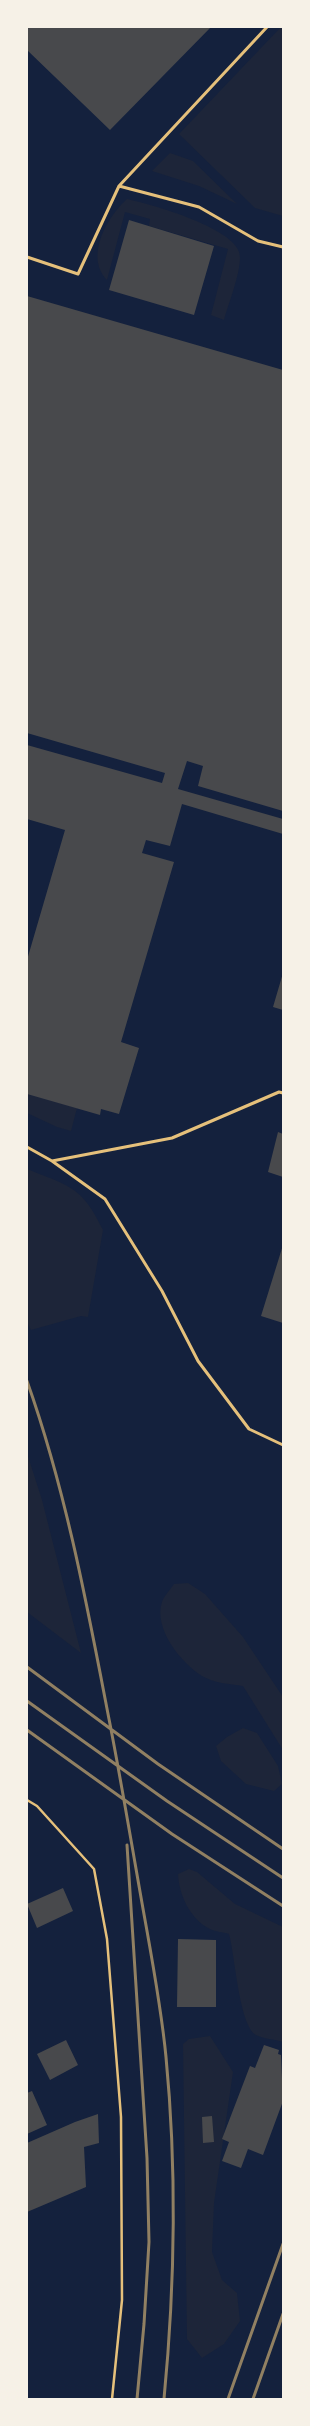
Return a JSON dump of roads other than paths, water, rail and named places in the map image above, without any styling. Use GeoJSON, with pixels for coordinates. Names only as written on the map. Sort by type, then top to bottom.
{"type":"FeatureCollection","features":[{"type":"Feature","properties":{"kind":"lane"},"geometry":{"type":"LineString","coordinates":[[27,257],[78,274],[119,186],[267,27]]}},
{"type":"Feature","properties":{"kind":"lane"},"geometry":{"type":"LineString","coordinates":[[119,186],[199,207],[258,241],[283,247]]}},
{"type":"Feature","properties":{"kind":"lane"},"geometry":{"type":"LineString","coordinates":[[52,1161],[172,1138],[279,1092],[283,1093]]}},
{"type":"Feature","properties":{"kind":"lane"},"geometry":{"type":"LineString","coordinates":[[27,1147],[52,1161],[105,1199],[162,1291],[198,1361],[249,1429],[283,1445]]}},
{"type":"Feature","properties":{"kind":"railway"},"geometry":{"type":"LineString","coordinates":[[27,1381],[53,1464],[84,1591],[118,1765],[161,2018],[170,2100],[173,2185],[172,2271],[168,2356],[164,2399]]}},
{"type":"Feature","properties":{"kind":"railway"},"geometry":{"type":"LineString","coordinates":[[27,1667],[158,1764],[283,1849]]}},
{"type":"Feature","properties":{"kind":"railway"},"geometry":{"type":"LineString","coordinates":[[27,1701],[167,1801],[283,1878]]}},
{"type":"Feature","properties":{"kind":"railway"},"geometry":{"type":"LineString","coordinates":[[27,1730],[172,1834],[283,1906]]}},
{"type":"Feature","properties":{"kind":"railway"},"geometry":{"type":"LineString","coordinates":[[127,1845],[147,2158],[149,2242],[144,2324],[137,2399]]}},
{"type":"Feature","properties":{"kind":"railway"},"geometry":{"type":"LineString","coordinates":[[228,2399],[283,2244]]}},
{"type":"Feature","properties":{"kind":"railway"},"geometry":{"type":"LineString","coordinates":[[253,2399],[283,2314]]}}]}
